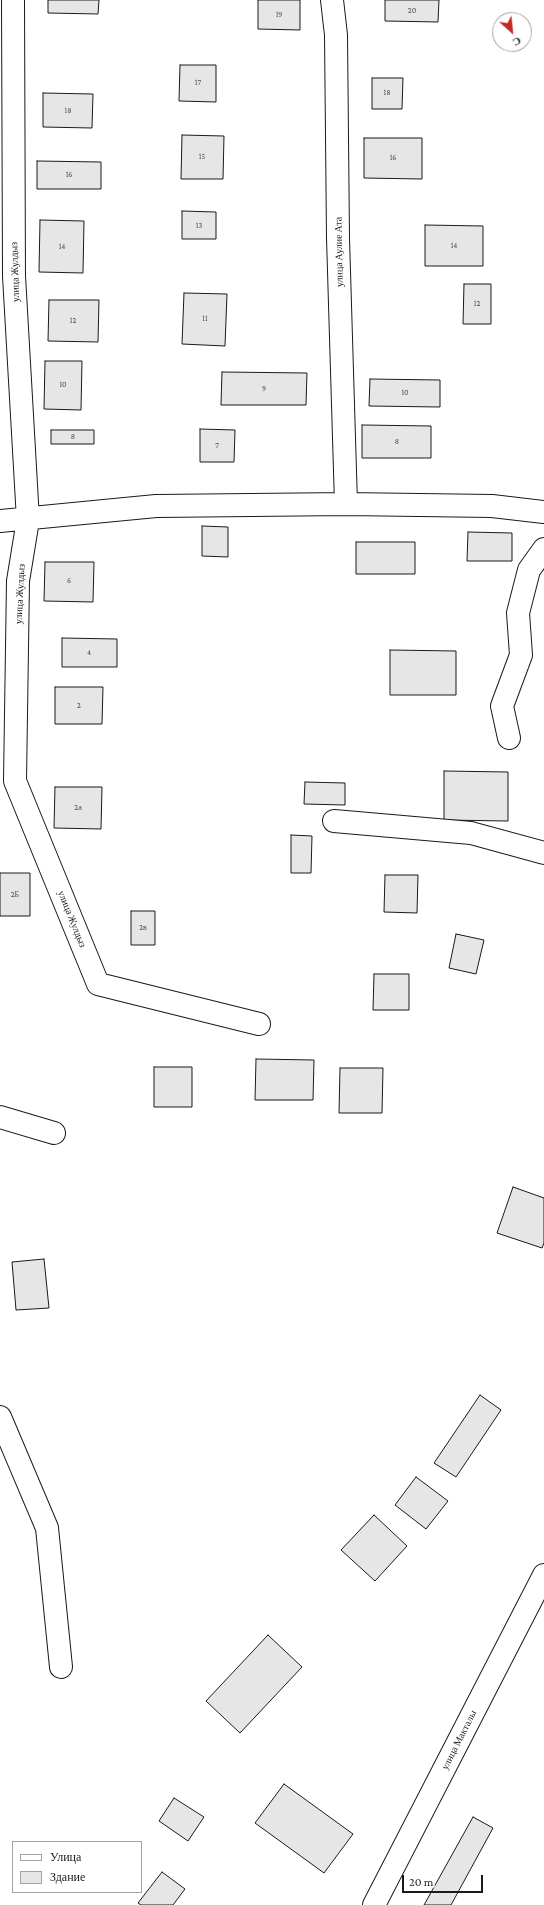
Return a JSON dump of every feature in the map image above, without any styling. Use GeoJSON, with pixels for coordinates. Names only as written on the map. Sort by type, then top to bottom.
{"type":"FeatureCollection","features":[{"type":"Feature","properties":{"kind":"street","name":"улица Жулдыз"},"geometry":{"type":"LineString","coordinates":[[13,0],[14,276],[28,520],[18,581],[15,781],[98,984],[259,1024]]}},
{"type":"Feature","properties":{"kind":"street","name":"улица Аулие Ата"},"geometry":{"type":"LineString","coordinates":[[332,0],[336,35],[338,238],[346,504]]}},
{"type":"Feature","properties":{"kind":"street"},"geometry":{"type":"LineString","coordinates":[[0,521],[28,520],[156,506],[346,504],[492,506],[544,512]]}},
{"type":"Feature","properties":{"kind":"street"},"geometry":{"type":"LineString","coordinates":[[509,738],[502,706],[521,655],[518,613],[529,570],[544,549]]}},
{"type":"Feature","properties":{"kind":"street"},"geometry":{"type":"LineString","coordinates":[[334,821],[471,833],[544,853]]}},
{"type":"Feature","properties":{"kind":"street"},"geometry":{"type":"LineString","coordinates":[[0,1117],[54,1133]]}},
{"type":"Feature","properties":{"kind":"street"},"geometry":{"type":"LineString","coordinates":[[0,1417],[47,1528],[61,1667]]}},
{"type":"Feature","properties":{"kind":"street","name":"улица Макталы"},"geometry":{"type":"LineString","coordinates":[[374,1905],[544,1575]]}},
{"type":"Feature","properties":{"kind":"building"},"geometry":{"type":"Polygon","coordinates":[[[48,0],[99,0],[98,14],[48,13],[48,0]]]}},
{"type":"Feature","properties":{"kind":"building"},"geometry":{"type":"Polygon","coordinates":[[[258,0],[300,0],[300,30],[258,29],[258,0]]]}},
{"type":"Feature","properties":{"kind":"building"},"geometry":{"type":"Polygon","coordinates":[[[385,0],[439,0],[438,22],[385,21],[385,0]]]}},
{"type":"Feature","properties":{"kind":"building"},"geometry":{"type":"Polygon","coordinates":[[[180,65],[216,65],[216,102],[179,101],[180,65]]]}},
{"type":"Feature","properties":{"kind":"building"},"geometry":{"type":"Polygon","coordinates":[[[372,78],[403,78],[402,109],[372,109],[372,78]]]}},
{"type":"Feature","properties":{"kind":"building"},"geometry":{"type":"Polygon","coordinates":[[[43,93],[93,94],[92,128],[43,127],[43,93]]]}},
{"type":"Feature","properties":{"kind":"building"},"geometry":{"type":"Polygon","coordinates":[[[182,135],[224,136],[223,179],[181,179],[182,135]]]}},
{"type":"Feature","properties":{"kind":"building"},"geometry":{"type":"Polygon","coordinates":[[[364,138],[422,138],[422,179],[364,178],[364,138]]]}},
{"type":"Feature","properties":{"kind":"building"},"geometry":{"type":"Polygon","coordinates":[[[37,161],[101,162],[101,189],[37,189],[37,161]]]}},
{"type":"Feature","properties":{"kind":"building"},"geometry":{"type":"Polygon","coordinates":[[[182,211],[216,212],[216,239],[182,239],[182,211]]]}},
{"type":"Feature","properties":{"kind":"building"},"geometry":{"type":"Polygon","coordinates":[[[40,220],[84,221],[83,273],[39,272],[40,220]]]}},
{"type":"Feature","properties":{"kind":"building"},"geometry":{"type":"Polygon","coordinates":[[[425,225],[483,226],[483,266],[425,266],[425,225]]]}},
{"type":"Feature","properties":{"kind":"building"},"geometry":{"type":"Polygon","coordinates":[[[464,284],[491,284],[491,324],[463,324],[464,284]]]}},
{"type":"Feature","properties":{"kind":"building"},"geometry":{"type":"Polygon","coordinates":[[[184,293],[227,294],[225,346],[182,344],[184,293]]]}},
{"type":"Feature","properties":{"kind":"building"},"geometry":{"type":"Polygon","coordinates":[[[49,300],[99,300],[98,342],[48,341],[49,300]]]}},
{"type":"Feature","properties":{"kind":"building"},"geometry":{"type":"Polygon","coordinates":[[[45,361],[82,361],[81,410],[44,409],[45,361]]]}},
{"type":"Feature","properties":{"kind":"building"},"geometry":{"type":"Polygon","coordinates":[[[222,372],[307,373],[306,405],[221,405],[222,372]]]}},
{"type":"Feature","properties":{"kind":"building"},"geometry":{"type":"Polygon","coordinates":[[[370,379],[440,380],[440,407],[369,406],[370,379]]]}},
{"type":"Feature","properties":{"kind":"building"},"geometry":{"type":"Polygon","coordinates":[[[362,425],[431,426],[431,458],[362,458],[362,425]]]}},
{"type":"Feature","properties":{"kind":"building"},"geometry":{"type":"Polygon","coordinates":[[[200,429],[235,430],[234,462],[200,462],[200,429]]]}},
{"type":"Feature","properties":{"kind":"building"},"geometry":{"type":"Polygon","coordinates":[[[51,430],[94,430],[94,444],[51,444],[51,430]]]}},
{"type":"Feature","properties":{"kind":"building"},"geometry":{"type":"Polygon","coordinates":[[[202,526],[228,527],[228,557],[202,556],[202,526]]]}},
{"type":"Feature","properties":{"kind":"building"},"geometry":{"type":"Polygon","coordinates":[[[468,532],[512,533],[512,561],[467,561],[468,532]]]}},
{"type":"Feature","properties":{"kind":"building"},"geometry":{"type":"Polygon","coordinates":[[[356,542],[415,542],[415,574],[356,574],[356,542]]]}},
{"type":"Feature","properties":{"kind":"building"},"geometry":{"type":"Polygon","coordinates":[[[45,562],[94,562],[93,602],[44,601],[45,562]]]}},
{"type":"Feature","properties":{"kind":"building"},"geometry":{"type":"Polygon","coordinates":[[[62,638],[117,639],[117,667],[62,667],[62,638]]]}},
{"type":"Feature","properties":{"kind":"building"},"geometry":{"type":"Polygon","coordinates":[[[390,650],[456,651],[456,695],[390,695],[390,650]]]}},
{"type":"Feature","properties":{"kind":"building"},"geometry":{"type":"Polygon","coordinates":[[[55,687],[103,687],[102,724],[55,724],[55,687]]]}},
{"type":"Feature","properties":{"kind":"building"},"geometry":{"type":"Polygon","coordinates":[[[444,771],[508,772],[508,821],[444,820],[444,771]]]}},
{"type":"Feature","properties":{"kind":"building"},"geometry":{"type":"Polygon","coordinates":[[[305,782],[345,783],[345,805],[304,804],[305,782]]]}},
{"type":"Feature","properties":{"kind":"building"},"geometry":{"type":"Polygon","coordinates":[[[55,787],[102,787],[101,829],[54,828],[55,787]]]}},
{"type":"Feature","properties":{"kind":"building"},"geometry":{"type":"Polygon","coordinates":[[[291,835],[312,836],[311,873],[291,873],[291,835]]]}},
{"type":"Feature","properties":{"kind":"building"},"geometry":{"type":"Polygon","coordinates":[[[0,873],[30,873],[30,916],[0,916],[0,873]]]}},
{"type":"Feature","properties":{"kind":"building"},"geometry":{"type":"Polygon","coordinates":[[[385,875],[418,875],[417,913],[384,912],[385,875]]]}},
{"type":"Feature","properties":{"kind":"building"},"geometry":{"type":"Polygon","coordinates":[[[131,911],[155,911],[155,945],[131,945],[131,911]]]}},
{"type":"Feature","properties":{"kind":"building"},"geometry":{"type":"Polygon","coordinates":[[[456,934],[484,940],[476,974],[449,968],[456,934]]]}},
{"type":"Feature","properties":{"kind":"building"},"geometry":{"type":"Polygon","coordinates":[[[374,974],[409,974],[409,1010],[373,1010],[374,974]]]}},
{"type":"Feature","properties":{"kind":"building"},"geometry":{"type":"Polygon","coordinates":[[[256,1059],[314,1060],[313,1100],[255,1100],[256,1059]]]}},
{"type":"Feature","properties":{"kind":"building"},"geometry":{"type":"Polygon","coordinates":[[[154,1067],[192,1067],[192,1107],[154,1107],[154,1067]]]}},
{"type":"Feature","properties":{"kind":"building"},"geometry":{"type":"Polygon","coordinates":[[[340,1068],[383,1068],[382,1113],[339,1113],[340,1068]]]}},
{"type":"Feature","properties":{"kind":"building"},"geometry":{"type":"Polygon","coordinates":[[[513,1187],[544,1198],[544,1243],[542,1248],[497,1233],[513,1187]]]}},
{"type":"Feature","properties":{"kind":"building"},"geometry":{"type":"Polygon","coordinates":[[[44,1259],[49,1308],[16,1310],[12,1262],[44,1259]]]}},
{"type":"Feature","properties":{"kind":"building"},"geometry":{"type":"Polygon","coordinates":[[[480,1395],[501,1410],[456,1477],[434,1463],[480,1395]]]}},
{"type":"Feature","properties":{"kind":"building"},"geometry":{"type":"Polygon","coordinates":[[[416,1477],[448,1501],[426,1529],[395,1505],[416,1477]]]}},
{"type":"Feature","properties":{"kind":"building"},"geometry":{"type":"Polygon","coordinates":[[[374,1515],[407,1546],[375,1581],[341,1550],[374,1515]]]}},
{"type":"Feature","properties":{"kind":"building"},"geometry":{"type":"Polygon","coordinates":[[[268,1635],[302,1667],[240,1733],[206,1701],[268,1635]]]}},
{"type":"Feature","properties":{"kind":"building"},"geometry":{"type":"Polygon","coordinates":[[[284,1784],[353,1834],[324,1873],[255,1823],[284,1784]]]}},
{"type":"Feature","properties":{"kind":"building"},"geometry":{"type":"Polygon","coordinates":[[[174,1798],[204,1817],[188,1841],[159,1821],[174,1798]]]}},
{"type":"Feature","properties":{"kind":"building"},"geometry":{"type":"Polygon","coordinates":[[[473,1817],[493,1828],[451,1905],[424,1905],[473,1817]]]}},
{"type":"Feature","properties":{"kind":"building"},"geometry":{"type":"Polygon","coordinates":[[[162,1872],[185,1889],[173,1905],[141,1905],[138,1903],[162,1872]]]}}]}
